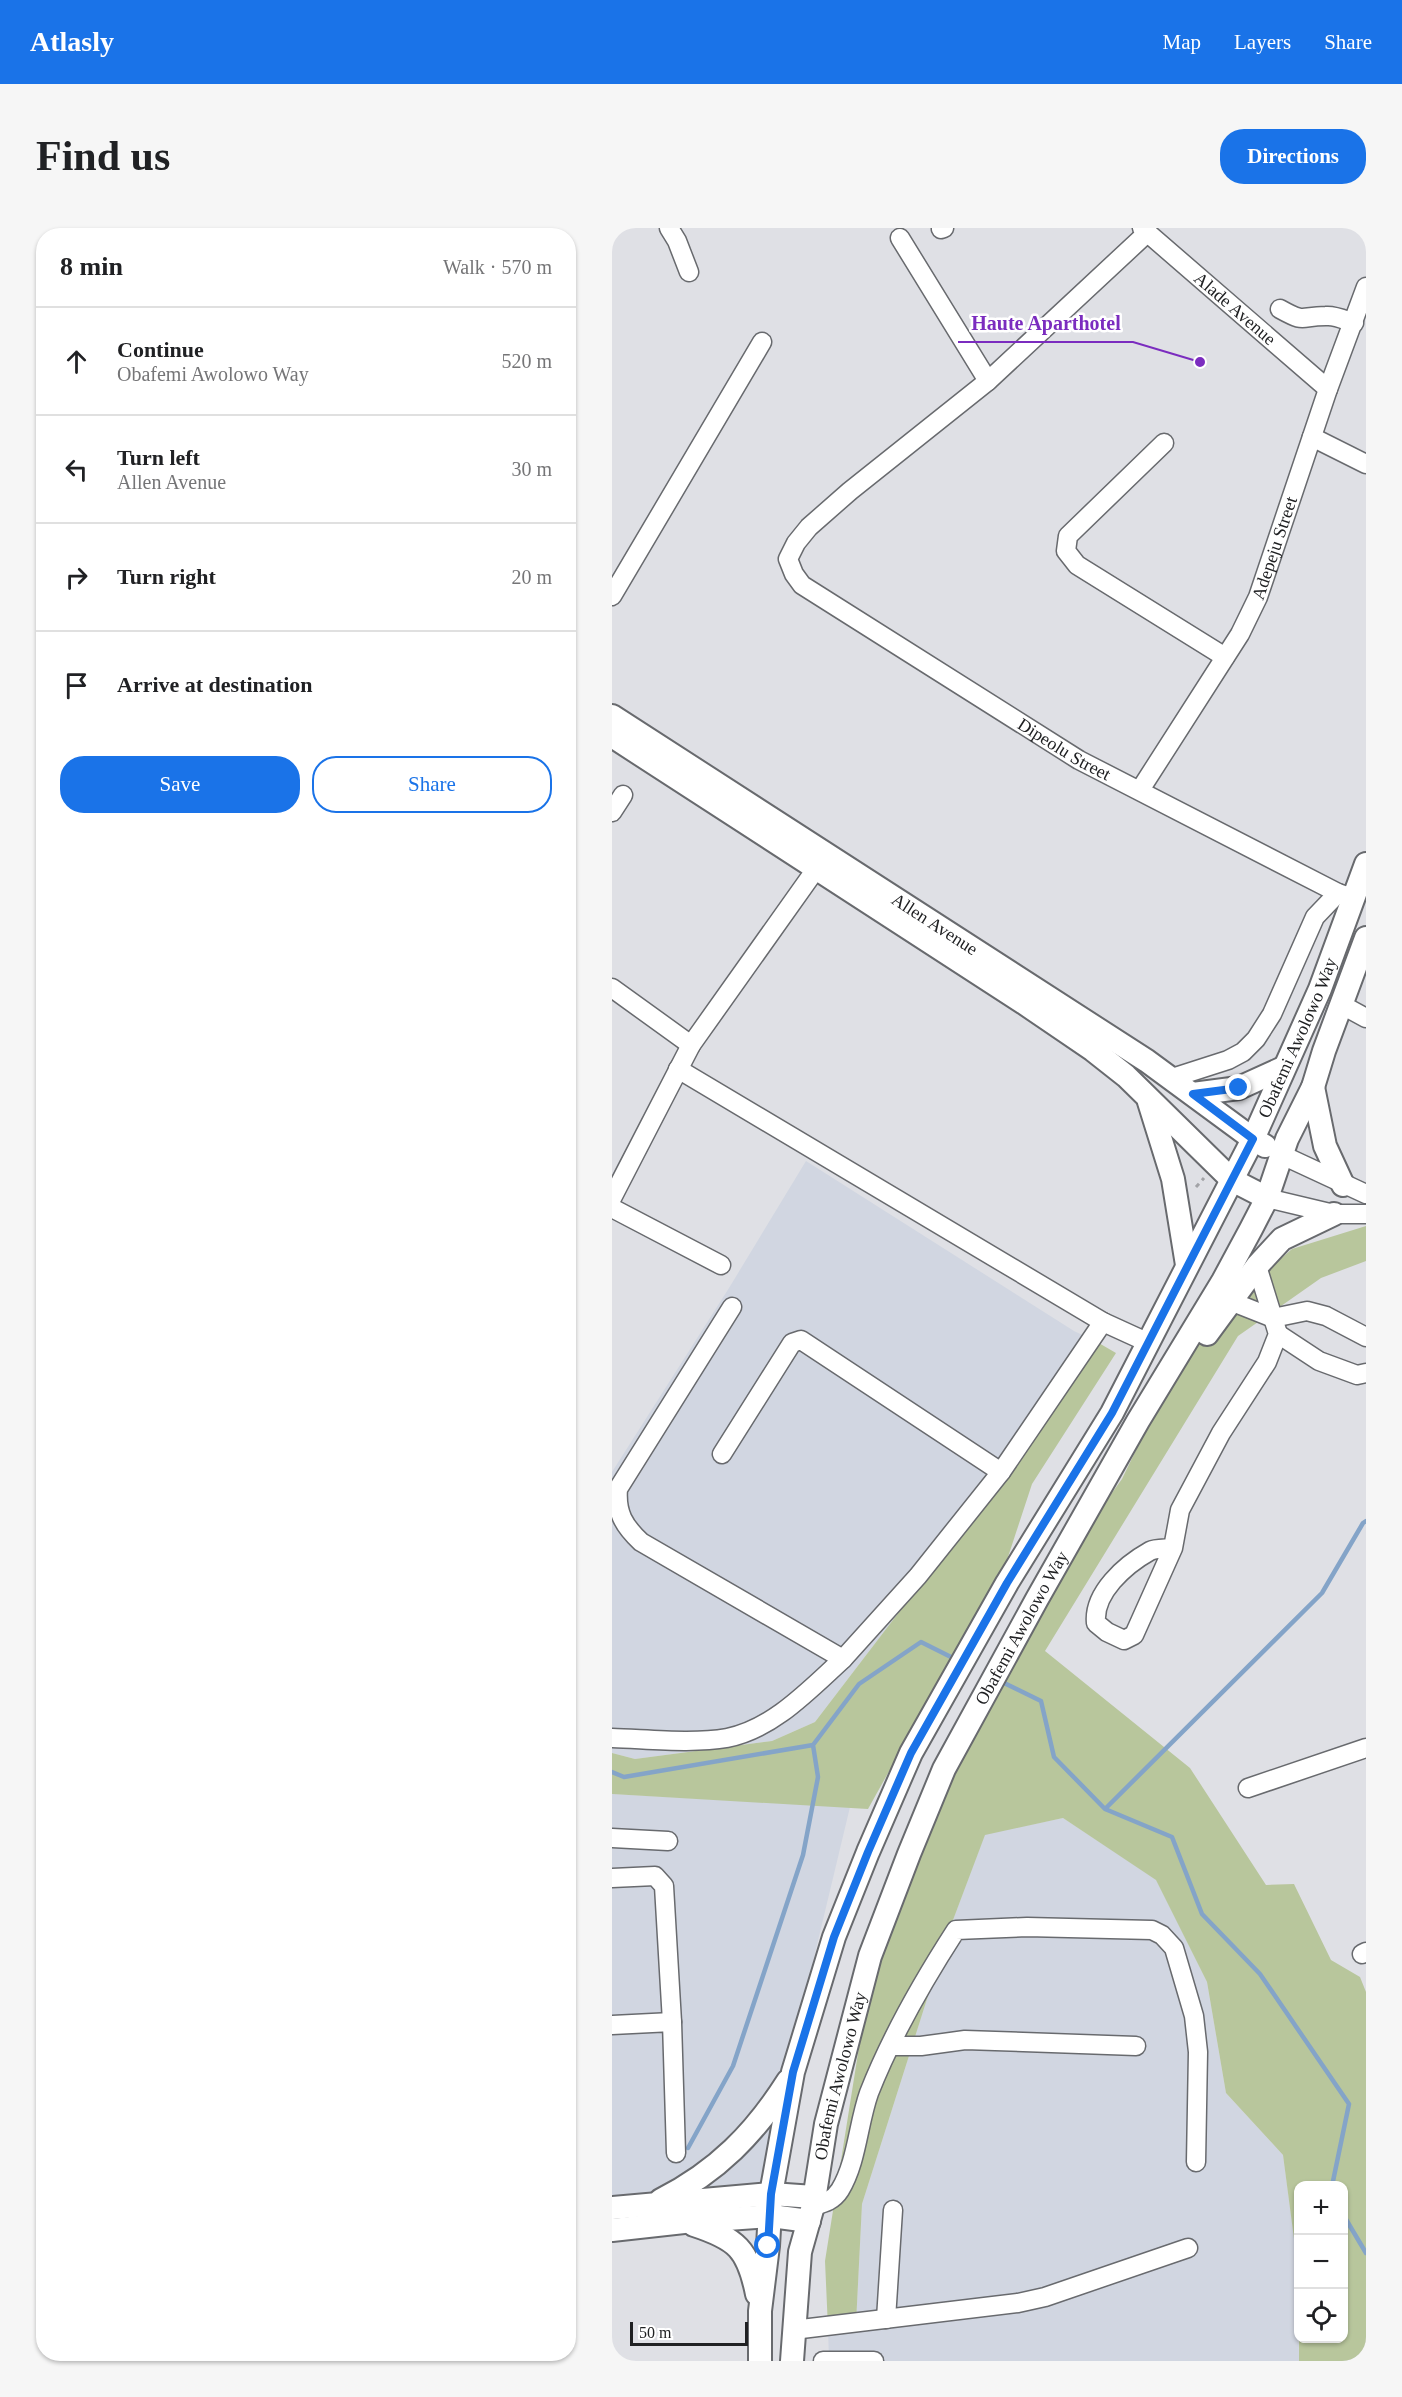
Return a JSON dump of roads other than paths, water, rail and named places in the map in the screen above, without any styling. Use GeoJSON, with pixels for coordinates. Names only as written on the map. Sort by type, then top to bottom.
{"type":"FeatureCollection","features":[{"type":"Feature","properties":{"kind":"main road","name":"Allen Avenue"},"geometry":{"type":"LineString","coordinates":[[612,717],[1172,1078],[1253,1139],[1282,1155]]}},
{"type":"Feature","properties":{"kind":"main road","name":"Allen Avenue"},"geometry":{"type":"LineString","coordinates":[[612,736],[1093,1050],[1126,1076],[1232,1180],[1267,1198]]}},
{"type":"Feature","properties":{"kind":"main road","name":"Obafemi Awolowo Way"},"geometry":{"type":"LineString","coordinates":[[760,2361],[760,2311],[771,2205],[793,2072],[834,1937],[868,1852],[911,1753],[1007,1583],[1112,1413],[1253,1139],[1320,989],[1346,895],[1366,864]]}},
{"type":"Feature","properties":{"kind":"main road","name":"Obafemi Awolowo Way"},"geometry":{"type":"LineString","coordinates":[[792,2361],[800,2252],[812,2208],[826,2124],[870,1956],[944,1769],[1104,1479],[1223,1281],[1267,1198],[1282,1155],[1313,1087],[1366,938]]}},
{"type":"Feature","properties":{"kind":"main road"},"geometry":{"type":"LineString","coordinates":[[1193,1094],[1239,1088],[1283,1068]]}},
{"type":"Feature","properties":{"kind":"main road"},"geometry":{"type":"LineString","coordinates":[[1313,1087],[1325,1146],[1343,1185]]}},
{"type":"Feature","properties":{"kind":"main road"},"geometry":{"type":"LineString","coordinates":[[1148,1100],[1173,1179],[1187,1265]]}},
{"type":"Feature","properties":{"kind":"main road"},"geometry":{"type":"LineString","coordinates":[[1104,1479],[1257,1266],[1288,1235],[1334,1214]]}},
{"type":"Feature","properties":{"kind":"main road"},"geometry":{"type":"LineString","coordinates":[[651,2204],[682,2189],[734,2149],[766,2114],[793,2072]]}},
{"type":"Feature","properties":{"kind":"main road"},"geometry":{"type":"LineString","coordinates":[[612,2208],[651,2204],[771,2205],[812,2208]]}},
{"type":"Feature","properties":{"kind":"main road"},"geometry":{"type":"LineString","coordinates":[[612,2230],[684,2222],[771,2205]]}},
{"type":"Feature","properties":{"kind":"main road"},"geometry":{"type":"LineString","coordinates":[[684,2222],[728,2238],[747,2259],[752,2267],[760,2311]]}},
{"type":"Feature","properties":{"kind":"street"},"geometry":{"type":"LineString","coordinates":[[669,228],[677,241],[689,272]]}},
{"type":"Feature","properties":{"kind":"street"},"geometry":{"type":"LineString","coordinates":[[900,238],[988,381],[1145,230]]}},
{"type":"Feature","properties":{"kind":"street","name":"Alade Avenue"},"geometry":{"type":"LineString","coordinates":[[1145,230],[1328,389]]}},
{"type":"Feature","properties":{"kind":"street","name":"Adepeju Street"},"geometry":{"type":"LineString","coordinates":[[1140,790],[1240,634],[1258,597],[1328,389],[1366,287]]}},
{"type":"Feature","properties":{"kind":"street"},"geometry":{"type":"LineString","coordinates":[[1280,309],[1297,319],[1304,320],[1329,315],[1354,323]]}},
{"type":"Feature","properties":{"kind":"street"},"geometry":{"type":"LineString","coordinates":[[612,596],[762,342]]}},
{"type":"Feature","properties":{"kind":"street","name":"Dipeolu Street"},"geometry":{"type":"LineString","coordinates":[[988,381],[850,491],[809,527],[796,543],[788,559],[794,574],[802,585],[1079,760],[1346,895]]}},
{"type":"Feature","properties":{"kind":"street"},"geometry":{"type":"LineString","coordinates":[[1312,437],[1366,464]]}},
{"type":"Feature","properties":{"kind":"street"},"geometry":{"type":"LineString","coordinates":[[1164,443],[1068,536],[1066,551],[1077,565],[1225,657]]}},
{"type":"Feature","properties":{"kind":"street"},"geometry":{"type":"LineString","coordinates":[[612,812],[622,795]]}},
{"type":"Feature","properties":{"kind":"street"},"geometry":{"type":"LineString","coordinates":[[612,1198],[691,1045],[816,869]]}},
{"type":"Feature","properties":{"kind":"street"},"geometry":{"type":"LineString","coordinates":[[1172,1078],[1228,1060],[1243,1052],[1256,1039],[1272,1014],[1315,917],[1346,895]]}},
{"type":"Feature","properties":{"kind":"street"},"geometry":{"type":"LineString","coordinates":[[612,988],[691,1045]]}},
{"type":"Feature","properties":{"kind":"street"},"geometry":{"type":"LineString","coordinates":[[1342,1005],[1366,1018]]}},
{"type":"Feature","properties":{"kind":"street"},"geometry":{"type":"LineString","coordinates":[[678,1069],[1102,1322],[1149,1343]]}},
{"type":"Feature","properties":{"kind":"street"},"geometry":{"type":"LineString","coordinates":[[1282,1155],[1366,1194]]}},
{"type":"Feature","properties":{"kind":"street"},"geometry":{"type":"LineString","coordinates":[[1267,1198],[1334,1214],[1366,1214]]}},
{"type":"Feature","properties":{"kind":"street"},"geometry":{"type":"LineString","coordinates":[[612,1208],[721,1265]]}},
{"type":"Feature","properties":{"kind":"street"},"geometry":{"type":"LineString","coordinates":[[1173,1548],[1152,1550],[1119,1574],[1100,1598],[1095,1612],[1096,1623],[1107,1632],[1124,1640],[1134,1635],[1173,1548],[1180,1510],[1221,1433],[1267,1362],[1275,1326],[1257,1266]]}},
{"type":"Feature","properties":{"kind":"street"},"geometry":{"type":"LineString","coordinates":[[1230,1301],[1275,1326],[1319,1362],[1358,1375],[1366,1372]]}},
{"type":"Feature","properties":{"kind":"street"},"geometry":{"type":"LineString","coordinates":[[732,1307],[618,1490],[617,1503],[620,1518],[628,1530],[641,1542],[843,1659]]}},
{"type":"Feature","properties":{"kind":"street"},"geometry":{"type":"LineString","coordinates":[[1275,1326],[1307,1311],[1326,1316],[1366,1337]]}},
{"type":"Feature","properties":{"kind":"street"},"geometry":{"type":"LineString","coordinates":[[612,1738],[704,1740],[727,1738],[753,1730],[780,1714],[843,1659],[918,1576],[1001,1472],[1102,1322]]}},
{"type":"Feature","properties":{"kind":"street"},"geometry":{"type":"LineString","coordinates":[[722,1454],[792,1343],[801,1340],[1001,1472]]}},
{"type":"Feature","properties":{"kind":"street"},"geometry":{"type":"LineString","coordinates":[[1248,1788],[1366,1748]]}},
{"type":"Feature","properties":{"kind":"street"},"geometry":{"type":"LineString","coordinates":[[612,1838],[668,1840]]}},
{"type":"Feature","properties":{"kind":"street"},"geometry":{"type":"LineString","coordinates":[[612,1878],[655,1876],[664,1886],[672,2022],[676,2153]]}},
{"type":"Feature","properties":{"kind":"street"},"geometry":{"type":"LineString","coordinates":[[812,2208],[828,2202],[839,2192],[845,2179],[869,2094],[909,2010],[956,1930],[1027,1928],[1152,1930],[1162,1935],[1174,1948],[1194,2016],[1198,2052],[1196,2162]]}},
{"type":"Feature","properties":{"kind":"street"},"geometry":{"type":"LineString","coordinates":[[612,2025],[672,2022]]}},
{"type":"Feature","properties":{"kind":"street"},"geometry":{"type":"LineString","coordinates":[[891,2046],[921,2046],[966,2040],[1136,2046]]}},
{"type":"Feature","properties":{"kind":"street"},"geometry":{"type":"LineString","coordinates":[[886,2319],[893,2210]]}},
{"type":"Feature","properties":{"kind":"street"},"geometry":{"type":"LineString","coordinates":[[793,2330],[997,2307],[1045,2297],[1188,2248]]}},
{"type":"Feature","properties":{"kind":"street"},"geometry":{"type":"LineString","coordinates":[[823,2361],[874,2361]]}},
{"type":"Feature","properties":{"kind":"waterway"},"geometry":{"type":"LineString","coordinates":[[1105,1809],[1322,1593],[1366,1521]]}},
{"type":"Feature","properties":{"kind":"waterway"},"geometry":{"type":"LineString","coordinates":[[612,1772],[624,1777],[813,1745],[859,1684],[921,1642],[953,1658]]}},
{"type":"Feature","properties":{"kind":"waterway"},"geometry":{"type":"LineString","coordinates":[[1000,1681],[1041,1701],[1054,1757],[1105,1809],[1172,1837],[1202,1914],[1260,1974],[1349,2104],[1333,2181]]}},
{"type":"Feature","properties":{"kind":"waterway"},"geometry":{"type":"LineString","coordinates":[[688,2148],[733,2066],[803,1855],[818,1777],[813,1745]]}},
{"type":"Feature","properties":{"kind":"waterway"},"geometry":{"type":"LineString","coordinates":[[1348,2223],[1366,2253]]}},
{"type":"Feature","properties":{"kind":"place","name":"Haute Aparthotel"},"geometry":{"type":"Point","coordinates":[1200,362]}}]}
